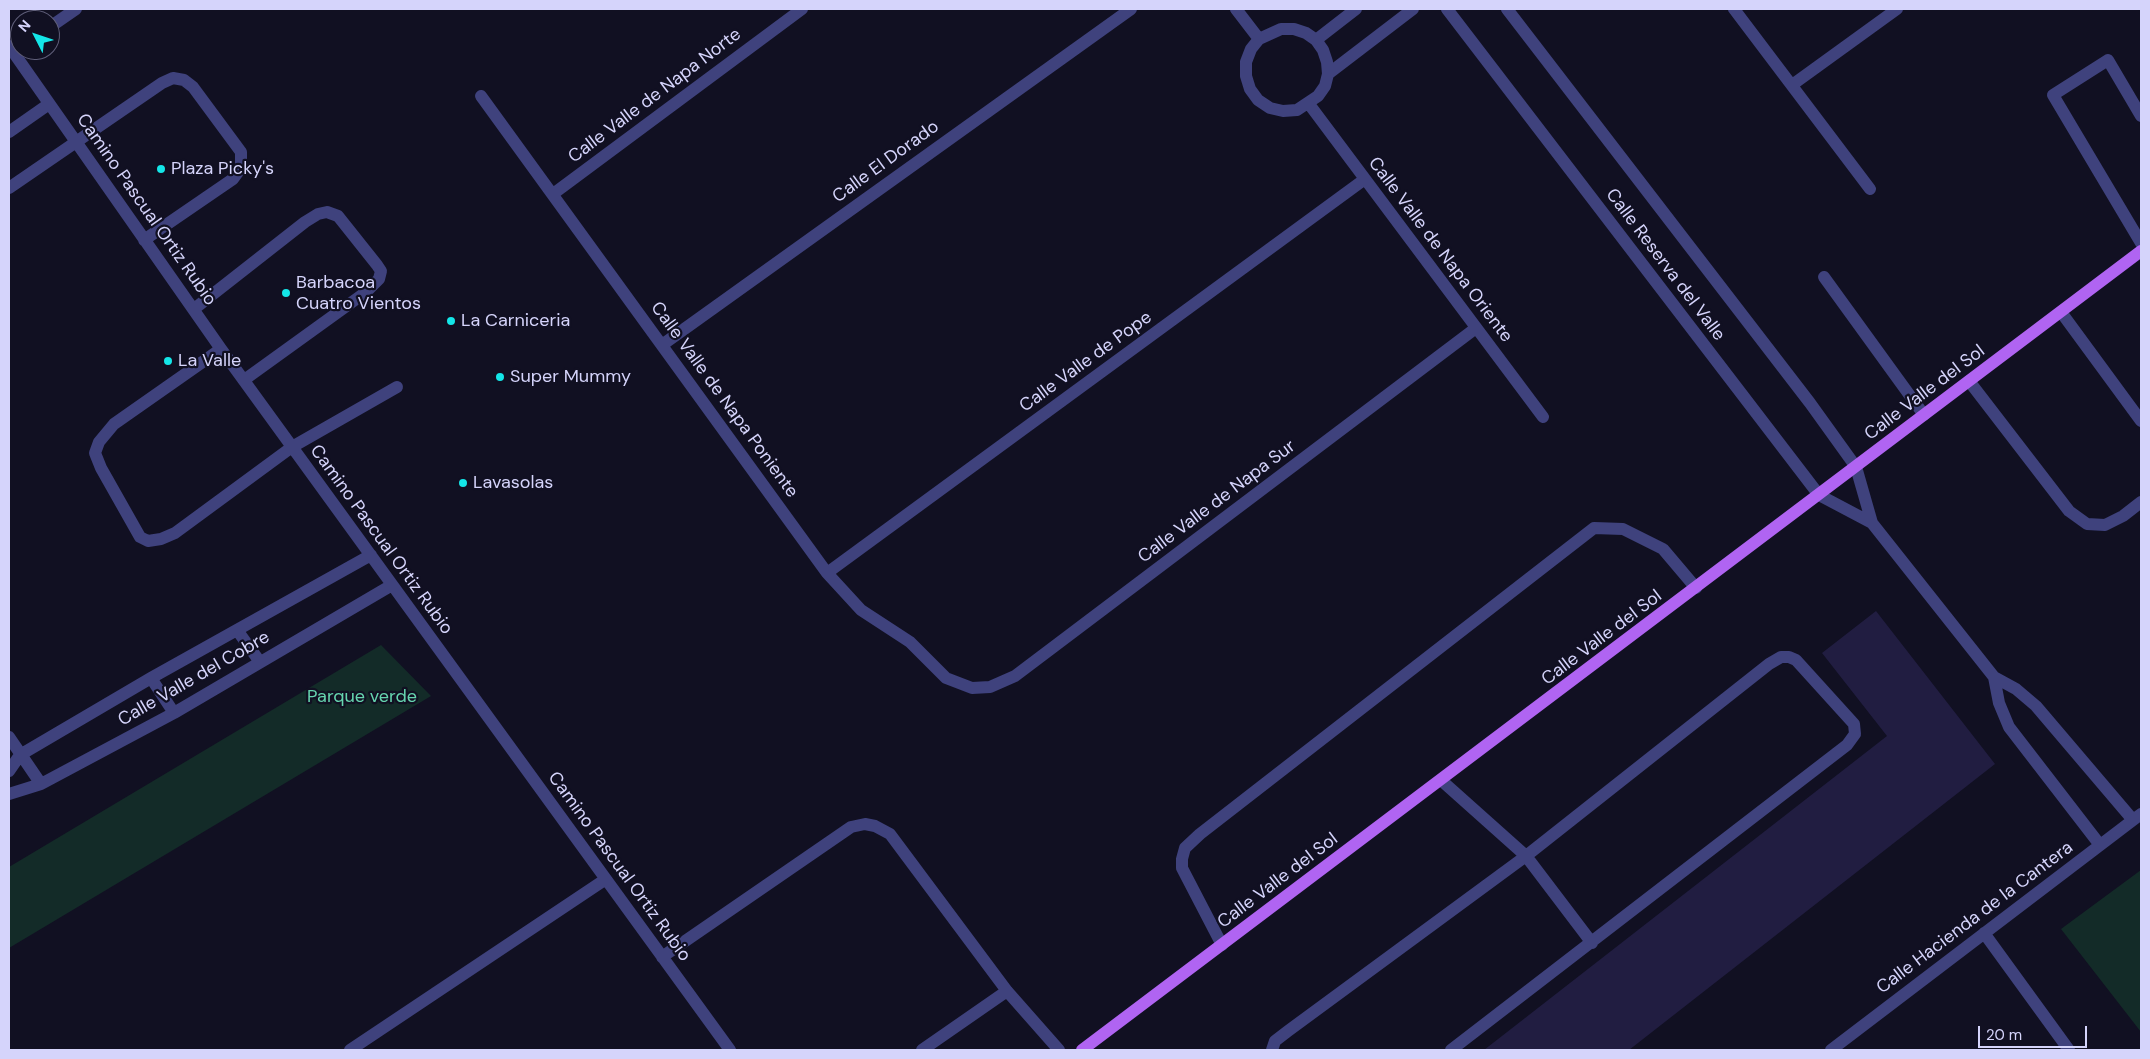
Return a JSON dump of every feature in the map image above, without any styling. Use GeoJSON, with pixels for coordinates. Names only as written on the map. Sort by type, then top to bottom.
{"type":"FeatureCollection","features":[{"type":"Feature","properties":{"kind":"main road","name":"Calle Valle del Sol"},"geometry":{"type":"LineString","coordinates":[[1082,1050],[1442,781],[2141,251]]}},
{"type":"Feature","properties":{"kind":"street"},"geometry":{"type":"LineString","coordinates":[[60,20],[76,9]]}},
{"type":"Feature","properties":{"kind":"street","name":"Calle Valle de Napa Norte"},"geometry":{"type":"LineString","coordinates":[[553,194],[802,9]]}},
{"type":"Feature","properties":{"kind":"street","name":"Calle El Dorado"},"geometry":{"type":"LineString","coordinates":[[662,345],[1130,9]]}},
{"type":"Feature","properties":{"kind":"street"},"geometry":{"type":"LineString","coordinates":[[1236,9],[1259,39]]}},
{"type":"Feature","properties":{"kind":"street"},"geometry":{"type":"LineString","coordinates":[[1316,40],[1356,9]]}},
{"type":"Feature","properties":{"kind":"street"},"geometry":{"type":"LineString","coordinates":[[1328,74],[1413,9]]}},
{"type":"Feature","properties":{"kind":"street","name":"Calle Reserva del Valle"},"geometry":{"type":"LineString","coordinates":[[1448,9],[1819,495],[1872,523]]}},
{"type":"Feature","properties":{"kind":"street","name":"Calle Reserva del Valle"},"geometry":{"type":"LineString","coordinates":[[1507,9],[1810,403],[1856,467],[1872,523],[1994,677],[2016,689],[2036,706],[2137,817]]}},
{"type":"Feature","properties":{"kind":"street"},"geometry":{"type":"LineString","coordinates":[[1734,9],[1870,189]]}},
{"type":"Feature","properties":{"kind":"street"},"geometry":{"type":"LineString","coordinates":[[1792,85],[1897,9]]}},
{"type":"Feature","properties":{"kind":"street"},"geometry":{"type":"LineString","coordinates":[[1281,29],[1294,29],[1306,33],[1316,40],[1323,50],[1328,74],[1325,86],[1318,96],[1309,104],[1297,110],[1283,111],[1270,108],[1258,100],[1250,89],[1246,76],[1246,62],[1251,50],[1259,39],[1281,29]]}},
{"type":"Feature","properties":{"kind":"street","name":"Camino Pascual Ortiz Rubio"},"geometry":{"type":"LineString","coordinates":[[21,60],[49,104],[221,349],[730,1050]]}},
{"type":"Feature","properties":{"kind":"street"},"geometry":{"type":"LineString","coordinates":[[2141,116],[2108,60],[2053,95],[2141,243]]}},
{"type":"Feature","properties":{"kind":"street"},"geometry":{"type":"LineString","coordinates":[[9,188],[173,78],[184,80],[193,87],[241,152],[241,168],[232,179],[144,240]]}},
{"type":"Feature","properties":{"kind":"street","name":"Calle Valle de Napa Poniente"},"geometry":{"type":"LineString","coordinates":[[481,96],[827,573],[861,610],[910,642],[946,678],[972,688]]}},
{"type":"Feature","properties":{"kind":"street"},"geometry":{"type":"LineString","coordinates":[[9,132],[49,104]]}},
{"type":"Feature","properties":{"kind":"street","name":"Calle Valle de Napa Oriente"},"geometry":{"type":"LineString","coordinates":[[1309,104],[1543,417]]}},
{"type":"Feature","properties":{"kind":"street","name":"Calle Valle de Pope"},"geometry":{"type":"LineString","coordinates":[[827,573],[1365,179]]}},
{"type":"Feature","properties":{"kind":"street"},"geometry":{"type":"LineString","coordinates":[[194,309],[305,222],[318,214],[327,212],[338,216],[377,265],[381,271],[379,279],[366,292],[244,380]]}},
{"type":"Feature","properties":{"kind":"street"},"geometry":{"type":"LineString","coordinates":[[1824,277],[1924,415]]}},
{"type":"Feature","properties":{"kind":"street"},"geometry":{"type":"LineString","coordinates":[[2061,312],[2141,421]]}},
{"type":"Feature","properties":{"kind":"street","name":"Calle Valle de Napa Sur"},"geometry":{"type":"LineString","coordinates":[[972,688],[990,687],[1015,676],[1476,328]]}},
{"type":"Feature","properties":{"kind":"street"},"geometry":{"type":"LineString","coordinates":[[221,349],[114,424],[99,442],[95,453],[101,468],[140,537],[148,541],[175,533],[292,447],[397,387]]}},
{"type":"Feature","properties":{"kind":"street"},"geometry":{"type":"LineString","coordinates":[[1969,381],[2069,511],[2086,524],[2105,525],[2123,516],[2141,502]]}},
{"type":"Feature","properties":{"kind":"street"},"geometry":{"type":"LineString","coordinates":[[1222,945],[1182,868],[1185,848],[1200,834],[1594,528],[1623,529],[1663,549],[1696,588]]}},
{"type":"Feature","properties":{"kind":"street","name":"Calle Valle del Cobre"},"geometry":{"type":"LineString","coordinates":[[9,771],[20,755],[151,678],[371,555]]}},
{"type":"Feature","properties":{"kind":"street","name":"Calle Valle del Cobre"},"geometry":{"type":"LineString","coordinates":[[9,794],[41,784],[174,713],[392,585]]}},
{"type":"Feature","properties":{"kind":"street"},"geometry":{"type":"LineString","coordinates":[[237,630],[260,662]]}},
{"type":"Feature","properties":{"kind":"street"},"geometry":{"type":"LineString","coordinates":[[1272,1050],[1275,1041],[1526,856],[1769,664],[1781,657],[1789,657],[1796,660],[1854,724],[1855,734],[1848,744],[1451,1050]]}},
{"type":"Feature","properties":{"kind":"street","name":"Calle Reserva del Valle"},"geometry":{"type":"LineString","coordinates":[[1994,677],[1999,703],[2009,727],[2100,845]]}},
{"type":"Feature","properties":{"kind":"street"},"geometry":{"type":"LineString","coordinates":[[151,678],[174,713]]}},
{"type":"Feature","properties":{"kind":"street"},"geometry":{"type":"LineString","coordinates":[[9,737],[41,784]]}},
{"type":"Feature","properties":{"kind":"street"},"geometry":{"type":"LineString","coordinates":[[1442,781],[1526,856],[1592,943]]}},
{"type":"Feature","properties":{"kind":"street","name":"Calle Hacienda de la Cantera"},"geometry":{"type":"LineString","coordinates":[[1831,1050],[2137,817]]}},
{"type":"Feature","properties":{"kind":"street"},"geometry":{"type":"LineString","coordinates":[[662,957],[851,826],[865,824],[890,834],[1007,990],[1059,1050]]}},
{"type":"Feature","properties":{"kind":"street"},"geometry":{"type":"LineString","coordinates":[[350,1050],[606,879]]}},
{"type":"Feature","properties":{"kind":"street"},"geometry":{"type":"LineString","coordinates":[[1984,934],[2070,1050]]}},
{"type":"Feature","properties":{"kind":"street"},"geometry":{"type":"LineString","coordinates":[[922,1050],[1007,990]]}},
{"type":"Feature","properties":{"kind":"green space","name":"Parque verde"},"geometry":{"type":"Polygon","coordinates":[[[381,645],[431,696],[9,948],[9,867],[381,645]]]}},
{"type":"Feature","properties":{"kind":"green space"},"geometry":{"type":"Polygon","coordinates":[[[2141,870],[2141,1032],[2061,929],[2141,870]]]}},
{"type":"Feature","properties":{"kind":"building"},"geometry":{"type":"Polygon","coordinates":[[[1876,611],[1995,764],[1629,1050],[1484,1050],[1887,736],[1822,653],[1876,611]]]}},
{"type":"Feature","properties":{"kind":"place","name":"Plaza Picky's"},"geometry":{"type":"Point","coordinates":[161,169]}},
{"type":"Feature","properties":{"kind":"place","name":"Barbacoa Cuatro Vientos"},"geometry":{"type":"Point","coordinates":[286,293]}},
{"type":"Feature","properties":{"kind":"place","name":"La Carniceria"},"geometry":{"type":"Point","coordinates":[451,321]}},
{"type":"Feature","properties":{"kind":"place","name":"La Valle"},"geometry":{"type":"Point","coordinates":[168,361]}},
{"type":"Feature","properties":{"kind":"place","name":"Super Mummy"},"geometry":{"type":"Point","coordinates":[500,377]}},
{"type":"Feature","properties":{"kind":"place","name":"Lavasolas"},"geometry":{"type":"Point","coordinates":[463,483]}}]}
